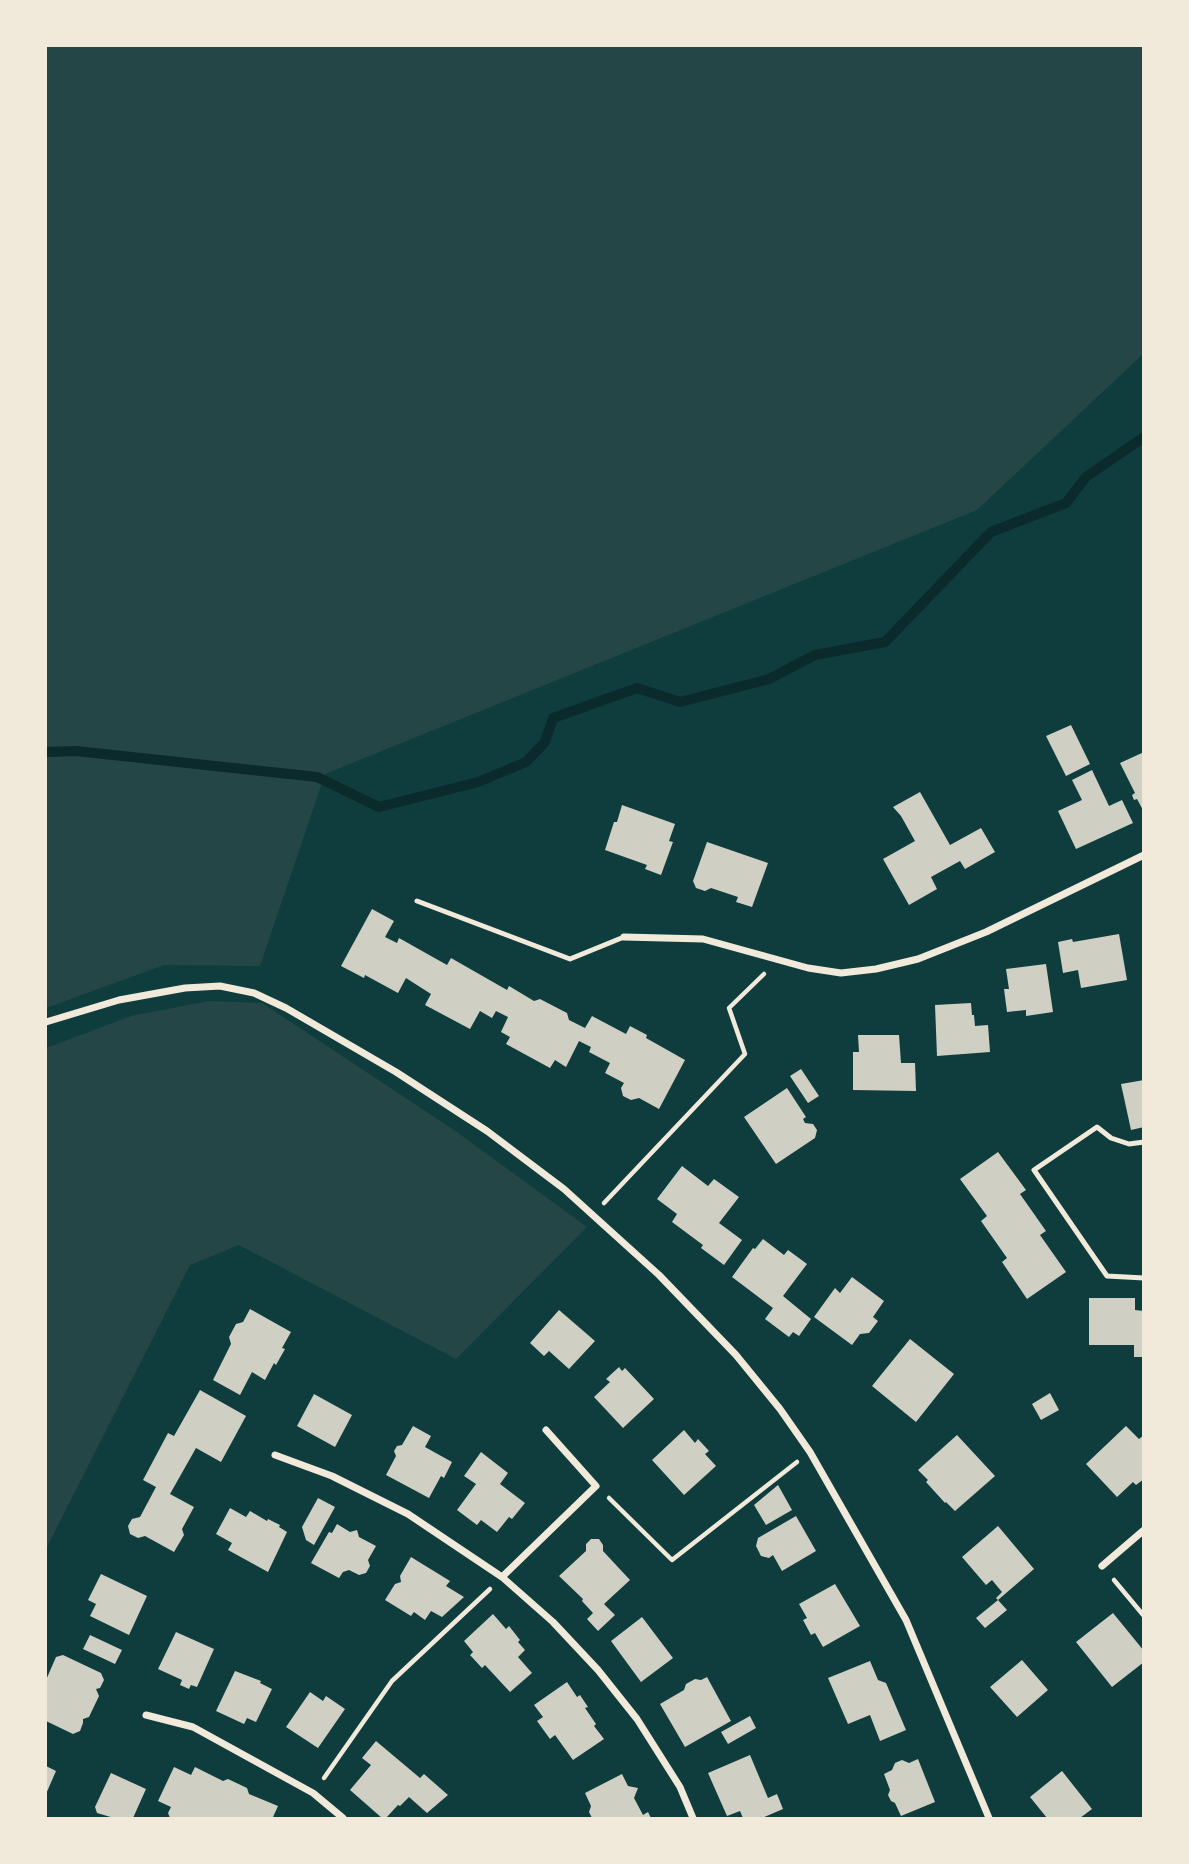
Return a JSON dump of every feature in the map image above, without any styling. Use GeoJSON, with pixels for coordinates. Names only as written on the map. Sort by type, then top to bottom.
{"type":"FeatureCollection","features":[{"type":"Feature","properties":{"kind":"street"},"geometry":{"type":"LineString","coordinates":[[624,937],[703,939],[808,968],[841,973],[876,969],[918,959],[986,932],[1143,855]]}},
{"type":"Feature","properties":{"kind":"street"},"geometry":{"type":"LineString","coordinates":[[46,1022],[119,1000],[185,988],[220,986],[254,993],[308,1020],[396,1072],[498,1139],[564,1189],[659,1275],[736,1355],[780,1409],[810,1452],[906,1620],[989,1818]]}},
{"type":"Feature","properties":{"kind":"street"},"geometry":{"type":"LineString","coordinates":[[502,1577],[596,1486],[546,1430]]}},
{"type":"Feature","properties":{"kind":"street"},"geometry":{"type":"LineString","coordinates":[[275,1455],[332,1476],[408,1514],[502,1577],[553,1622],[598,1670],[637,1719],[680,1787],[693,1818]]}},
{"type":"Feature","properties":{"kind":"street"},"geometry":{"type":"LineString","coordinates":[[1102,1566],[1143,1530]]}},
{"type":"Feature","properties":{"kind":"street"},"geometry":{"type":"LineString","coordinates":[[146,1715],[193,1727],[313,1793],[344,1818]]}},
{"type":"Feature","properties":{"kind":"lane"},"geometry":{"type":"LineString","coordinates":[[417,901],[570,959],[624,937]]}},
{"type":"Feature","properties":{"kind":"lane"},"geometry":{"type":"LineString","coordinates":[[1143,1142],[1129,1144],[1111,1138],[1097,1127],[1034,1170],[1107,1276],[1143,1278]]}},
{"type":"Feature","properties":{"kind":"path"},"geometry":{"type":"LineString","coordinates":[[593,1214],[745,1054],[729,1009],[776,960]]}},
{"type":"Feature","properties":{"kind":"path"},"geometry":{"type":"LineString","coordinates":[[596,1486],[672,1560],[810,1452]]}},
{"type":"Feature","properties":{"kind":"path"},"geometry":{"type":"LineString","coordinates":[[1102,1566],[1143,1616]]}},
{"type":"Feature","properties":{"kind":"path"},"geometry":{"type":"LineString","coordinates":[[313,1793],[392,1681],[502,1577]]}},
{"type":"Feature","properties":{"kind":"shaded area"},"geometry":{"type":"Polygon","coordinates":[[[46,46],[1143,46],[1143,354],[977,510],[325,774],[260,966],[164,965],[46,1008],[46,46]]]}},
{"type":"Feature","properties":{"kind":"shaded area"},"geometry":{"type":"Polygon","coordinates":[[[209,1001],[262,1003],[454,1130],[587,1227],[456,1359],[239,1245],[190,1265],[46,1549],[46,1048],[131,1016],[209,1001]]]}},
{"type":"Feature","properties":{"kind":"building"},"geometry":{"type":"Polygon","coordinates":[[[1071,725],[1090,764],[1066,776],[1046,736],[1071,725]]]}},
{"type":"Feature","properties":{"kind":"building"},"geometry":{"type":"Polygon","coordinates":[[[1144,752],[1144,812],[1137,799],[1134,800],[1132,795],[1135,793],[1120,763],[1144,752]]]}},
{"type":"Feature","properties":{"kind":"building"},"geometry":{"type":"Polygon","coordinates":[[[1092,770],[1109,806],[1122,800],[1133,823],[1076,849],[1058,811],[1082,800],[1072,780],[1092,770]]]}},
{"type":"Feature","properties":{"kind":"building"},"geometry":{"type":"Polygon","coordinates":[[[920,792],[950,845],[981,828],[995,852],[965,869],[960,861],[931,877],[937,889],[909,905],[883,859],[915,841],[893,807],[920,792]]]}},
{"type":"Feature","properties":{"kind":"building"},"geometry":{"type":"Polygon","coordinates":[[[622,805],[675,824],[669,841],[673,842],[661,875],[645,869],[647,865],[605,850],[622,805]]]}},
{"type":"Feature","properties":{"kind":"building"},"geometry":{"type":"Polygon","coordinates":[[[707,842],[768,863],[752,907],[736,902],[738,897],[711,888],[705,891],[696,888],[693,881],[707,842]]]}},
{"type":"Feature","properties":{"kind":"building"},"geometry":{"type":"Polygon","coordinates":[[[372,909],[394,921],[385,937],[397,943],[399,938],[447,965],[451,958],[507,990],[509,986],[534,1001],[540,999],[567,1013],[569,1020],[585,1028],[592,1016],[626,1034],[630,1026],[685,1060],[659,1109],[639,1098],[631,1100],[623,1096],[621,1088],[624,1083],[605,1073],[610,1063],[589,1052],[591,1047],[579,1041],[566,1067],[555,1060],[550,1068],[506,1044],[510,1037],[501,1032],[508,1017],[496,1011],[492,1018],[480,1011],[470,1029],[425,1005],[431,994],[406,978],[398,993],[365,975],[364,978],[341,966],[372,909]]]}},
{"type":"Feature","properties":{"kind":"building"},"geometry":{"type":"Polygon","coordinates":[[[1119,934],[1127,980],[1081,988],[1078,970],[1063,973],[1058,942],[1119,934]]]}},
{"type":"Feature","properties":{"kind":"building"},"geometry":{"type":"Polygon","coordinates":[[[1046,964],[1053,1012],[1026,1016],[1026,1010],[1007,1012],[1004,989],[1009,989],[1006,969],[1046,964]]]}},
{"type":"Feature","properties":{"kind":"building"},"geometry":{"type":"Polygon","coordinates":[[[971,1003],[975,1026],[988,1025],[990,1052],[937,1056],[935,1005],[971,1003]]]}},
{"type":"Feature","properties":{"kind":"building"},"geometry":{"type":"Polygon","coordinates":[[[858,1035],[899,1035],[901,1063],[915,1063],[916,1091],[853,1090],[853,1052],[859,1052],[858,1035]]]}},
{"type":"Feature","properties":{"kind":"building"},"geometry":{"type":"Polygon","coordinates":[[[801,1069],[819,1096],[808,1103],[790,1076],[801,1069]]]}},
{"type":"Feature","properties":{"kind":"building"},"geometry":{"type":"Polygon","coordinates":[[[1144,1080],[1144,1127],[1131,1130],[1121,1084],[1144,1080]]]}},
{"type":"Feature","properties":{"kind":"building"},"geometry":{"type":"Polygon","coordinates":[[[787,1088],[806,1117],[803,1119],[805,1123],[813,1124],[817,1130],[815,1138],[776,1164],[744,1117],[787,1088]]]}},
{"type":"Feature","properties":{"kind":"building"},"geometry":{"type":"Polygon","coordinates":[[[998,1152],[1026,1190],[1020,1194],[1046,1231],[1040,1235],[1066,1272],[1027,1299],[1002,1262],[1007,1258],[981,1221],[987,1216],[960,1179],[998,1152]]]}},
{"type":"Feature","properties":{"kind":"building"},"geometry":{"type":"Polygon","coordinates":[[[682,1166],[708,1186],[714,1179],[739,1197],[719,1223],[742,1240],[724,1265],[672,1222],[677,1214],[657,1199],[682,1166]]]}},
{"type":"Feature","properties":{"kind":"building"},"geometry":{"type":"Polygon","coordinates":[[[763,1239],[784,1255],[788,1250],[807,1264],[783,1296],[811,1319],[799,1336],[793,1332],[789,1337],[765,1319],[773,1308],[732,1277],[763,1239]]]}},
{"type":"Feature","properties":{"kind":"building"},"geometry":{"type":"Polygon","coordinates":[[[852,1277],[884,1301],[873,1317],[878,1321],[869,1333],[860,1334],[852,1345],[814,1317],[835,1288],[840,1293],[852,1277]]]}},
{"type":"Feature","properties":{"kind":"building"},"geometry":{"type":"Polygon","coordinates":[[[1089,1298],[1135,1298],[1135,1310],[1144,1311],[1144,1357],[1134,1357],[1134,1345],[1089,1345],[1089,1298]]]}},
{"type":"Feature","properties":{"kind":"building"},"geometry":{"type":"Polygon","coordinates":[[[250,1309],[291,1332],[282,1348],[285,1349],[265,1380],[252,1372],[240,1395],[213,1380],[231,1344],[229,1337],[236,1324],[243,1322],[250,1309]]]}},
{"type":"Feature","properties":{"kind":"building"},"geometry":{"type":"Polygon","coordinates":[[[559,1310],[595,1341],[569,1369],[549,1351],[544,1356],[530,1343],[559,1310]]]}},
{"type":"Feature","properties":{"kind":"building"},"geometry":{"type":"Polygon","coordinates":[[[910,1339],[954,1374],[916,1422],[872,1386],[910,1339]]]}},
{"type":"Feature","properties":{"kind":"building"},"geometry":{"type":"Polygon","coordinates":[[[619,1367],[622,1371],[625,1368],[654,1399],[623,1428],[594,1397],[610,1382],[606,1379],[619,1367]]]}},
{"type":"Feature","properties":{"kind":"building"},"geometry":{"type":"Polygon","coordinates":[[[200,1390],[246,1416],[221,1462],[196,1448],[170,1494],[194,1507],[182,1529],[184,1535],[174,1552],[145,1536],[138,1538],[130,1534],[128,1526],[132,1519],[140,1517],[156,1487],[143,1480],[168,1433],[174,1436],[200,1390]]]}},
{"type":"Feature","properties":{"kind":"building"},"geometry":{"type":"Polygon","coordinates":[[[1050,1393],[1059,1410],[1041,1420],[1032,1404],[1050,1393]]]}},
{"type":"Feature","properties":{"kind":"building"},"geometry":{"type":"Polygon","coordinates":[[[314,1394],[352,1415],[335,1447],[297,1426],[314,1394]]]}},
{"type":"Feature","properties":{"kind":"building"},"geometry":{"type":"Polygon","coordinates":[[[413,1426],[431,1436],[425,1447],[452,1462],[429,1498],[386,1475],[396,1456],[394,1451],[397,1446],[402,1445],[413,1426]]]}},
{"type":"Feature","properties":{"kind":"building"},"geometry":{"type":"Polygon","coordinates":[[[1126,1426],[1139,1439],[1144,1435],[1144,1479],[1136,1485],[1133,1482],[1117,1497],[1086,1464],[1126,1426]]]}},
{"type":"Feature","properties":{"kind":"building"},"geometry":{"type":"Polygon","coordinates":[[[684,1430],[695,1443],[698,1439],[709,1451],[705,1454],[716,1466],[684,1495],[652,1460],[684,1430]]]}},
{"type":"Feature","properties":{"kind":"building"},"geometry":{"type":"Polygon","coordinates":[[[957,1435],[995,1476],[955,1511],[926,1482],[928,1480],[918,1470],[957,1435]]]}},
{"type":"Feature","properties":{"kind":"building"},"geometry":{"type":"Polygon","coordinates":[[[481,1452],[508,1473],[500,1484],[525,1503],[497,1532],[481,1520],[477,1525],[457,1510],[476,1484],[464,1476],[481,1452]]]}},
{"type":"Feature","properties":{"kind":"building"},"geometry":{"type":"Polygon","coordinates":[[[778,1485],[792,1510],[766,1525],[754,1505],[778,1485]]]}},
{"type":"Feature","properties":{"kind":"building"},"geometry":{"type":"Polygon","coordinates":[[[318,1498],[335,1507],[314,1545],[306,1540],[302,1527],[318,1498]]]}},
{"type":"Feature","properties":{"kind":"building"},"geometry":{"type":"Polygon","coordinates":[[[230,1508],[246,1517],[250,1511],[280,1525],[279,1527],[287,1532],[268,1572],[228,1550],[232,1543],[216,1534],[230,1508]]]}},
{"type":"Feature","properties":{"kind":"building"},"geometry":{"type":"Polygon","coordinates":[[[796,1516],[816,1551],[782,1571],[773,1555],[769,1558],[761,1556],[756,1546],[758,1538],[796,1516]]]}},
{"type":"Feature","properties":{"kind":"building"},"geometry":{"type":"Polygon","coordinates":[[[337,1524],[350,1532],[357,1530],[359,1537],[376,1546],[368,1560],[370,1566],[366,1573],[359,1575],[349,1570],[343,1572],[339,1578],[311,1563],[329,1532],[332,1533],[337,1524]]]}},
{"type":"Feature","properties":{"kind":"building"},"geometry":{"type":"Polygon","coordinates":[[[998,1526],[1034,1569],[998,1600],[996,1598],[1002,1592],[992,1580],[986,1585],[962,1557],[998,1526]]]}},
{"type":"Feature","properties":{"kind":"building"},"geometry":{"type":"Polygon","coordinates":[[[591,1539],[599,1539],[603,1551],[630,1580],[604,1604],[615,1615],[598,1631],[587,1619],[593,1613],[583,1599],[559,1576],[586,1551],[586,1544],[591,1539]]]}},
{"type":"Feature","properties":{"kind":"building"},"geometry":{"type":"Polygon","coordinates":[[[411,1557],[450,1581],[446,1586],[464,1597],[442,1617],[431,1611],[425,1620],[414,1612],[411,1616],[385,1600],[395,1584],[401,1582],[400,1576],[411,1557]]]}},
{"type":"Feature","properties":{"kind":"building"},"geometry":{"type":"Polygon","coordinates":[[[101,1574],[147,1596],[129,1635],[90,1616],[96,1604],[88,1600],[101,1574]]]}},
{"type":"Feature","properties":{"kind":"building"},"geometry":{"type":"Polygon","coordinates":[[[835,1584],[860,1626],[823,1647],[815,1633],[811,1635],[803,1620],[807,1618],[799,1604],[835,1584]]]}},
{"type":"Feature","properties":{"kind":"building"},"geometry":{"type":"Polygon","coordinates":[[[998,1600],[1007,1610],[985,1628],[976,1618],[998,1600]]]}},
{"type":"Feature","properties":{"kind":"building"},"geometry":{"type":"Polygon","coordinates":[[[1113,1613],[1144,1651],[1144,1662],[1112,1687],[1076,1642],[1113,1613]]]}},
{"type":"Feature","properties":{"kind":"building"},"geometry":{"type":"Polygon","coordinates":[[[493,1614],[506,1629],[509,1626],[520,1640],[518,1642],[525,1650],[518,1657],[532,1673],[510,1692],[485,1665],[482,1668],[470,1655],[473,1652],[464,1641],[493,1614]]]}},
{"type":"Feature","properties":{"kind":"building"},"geometry":{"type":"Polygon","coordinates":[[[642,1617],[673,1658],[641,1682],[611,1641],[642,1617]]]}},
{"type":"Feature","properties":{"kind":"building"},"geometry":{"type":"Polygon","coordinates":[[[176,1632],[214,1649],[197,1687],[191,1685],[189,1689],[180,1685],[182,1680],[158,1669],[176,1632]]]}},
{"type":"Feature","properties":{"kind":"building"},"geometry":{"type":"Polygon","coordinates":[[[90,1635],[122,1650],[115,1664],[83,1649],[90,1635]]]}},
{"type":"Feature","properties":{"kind":"building"},"geometry":{"type":"Polygon","coordinates":[[[63,1655],[101,1673],[104,1680],[100,1688],[96,1689],[99,1696],[89,1717],[83,1719],[80,1731],[73,1734],[46,1721],[46,1680],[56,1657],[63,1655]]]}},
{"type":"Feature","properties":{"kind":"building"},"geometry":{"type":"Polygon","coordinates":[[[1022,1660],[1048,1690],[1017,1717],[990,1687],[1022,1660]]]}},
{"type":"Feature","properties":{"kind":"building"},"geometry":{"type":"Polygon","coordinates":[[[870,1661],[878,1680],[886,1683],[906,1730],[880,1741],[870,1715],[848,1724],[828,1678],[870,1661]]]}},
{"type":"Feature","properties":{"kind":"building"},"geometry":{"type":"Polygon","coordinates":[[[235,1671],[261,1681],[260,1683],[272,1689],[256,1722],[247,1718],[244,1724],[216,1711],[235,1671]]]}},
{"type":"Feature","properties":{"kind":"building"},"geometry":{"type":"Polygon","coordinates":[[[707,1677],[731,1721],[685,1747],[660,1704],[684,1690],[686,1684],[707,1677]]]}},
{"type":"Feature","properties":{"kind":"building"},"geometry":{"type":"Polygon","coordinates":[[[567,1682],[588,1707],[585,1708],[604,1739],[573,1760],[555,1735],[550,1739],[537,1721],[543,1717],[534,1705],[567,1682]]]}},
{"type":"Feature","properties":{"kind":"building"},"geometry":{"type":"Polygon","coordinates":[[[310,1692],[323,1701],[326,1696],[345,1709],[318,1748],[286,1727],[310,1692]]]}},
{"type":"Feature","properties":{"kind":"building"},"geometry":{"type":"Polygon","coordinates":[[[750,1716],[756,1728],[728,1744],[721,1732],[750,1716]]]}},
{"type":"Feature","properties":{"kind":"building"},"geometry":{"type":"Polygon","coordinates":[[[376,1741],[420,1778],[424,1774],[448,1795],[427,1813],[409,1797],[386,1818],[382,1818],[350,1790],[371,1765],[362,1758],[376,1741]]]}},
{"type":"Feature","properties":{"kind":"building"},"geometry":{"type":"Polygon","coordinates":[[[750,1755],[768,1798],[777,1794],[783,1809],[762,1818],[743,1818],[740,1811],[727,1816],[708,1773],[750,1755]]]}},
{"type":"Feature","properties":{"kind":"building"},"geometry":{"type":"Polygon","coordinates":[[[918,1759],[935,1802],[901,1816],[888,1795],[890,1790],[884,1774],[892,1770],[895,1763],[902,1760],[909,1763],[918,1759]]]}},
{"type":"Feature","properties":{"kind":"building"},"geometry":{"type":"Polygon","coordinates":[[[46,1766],[56,1771],[46,1794],[46,1766]]]}},
{"type":"Feature","properties":{"kind":"building"},"geometry":{"type":"Polygon","coordinates":[[[174,1767],[191,1775],[195,1767],[223,1781],[228,1779],[247,1788],[249,1794],[278,1806],[273,1817],[277,1818],[170,1818],[168,1813],[171,1807],[158,1801],[174,1767]]]}},
{"type":"Feature","properties":{"kind":"building"},"geometry":{"type":"Polygon","coordinates":[[[1062,1771],[1092,1809],[1080,1818],[1047,1818],[1030,1797],[1062,1771]]]}},
{"type":"Feature","properties":{"kind":"building"},"geometry":{"type":"Polygon","coordinates":[[[111,1773],[146,1789],[133,1818],[114,1818],[97,1813],[95,1807],[111,1773]]]}},
{"type":"Feature","properties":{"kind":"building"},"geometry":{"type":"Polygon","coordinates":[[[622,1774],[628,1786],[638,1788],[634,1798],[643,1815],[648,1812],[651,1818],[592,1818],[589,1812],[591,1806],[585,1793],[622,1774]]]}},
{"type":"Feature","properties":{"kind":"waterway"},"geometry":{"type":"LineString","coordinates":[[46,752],[76,751],[317,777],[379,807],[478,782],[526,762],[545,742],[553,718],[637,688],[680,702],[769,679],[815,655],[885,642],[991,532],[1066,503],[1086,477],[1144,437]]}}]}
